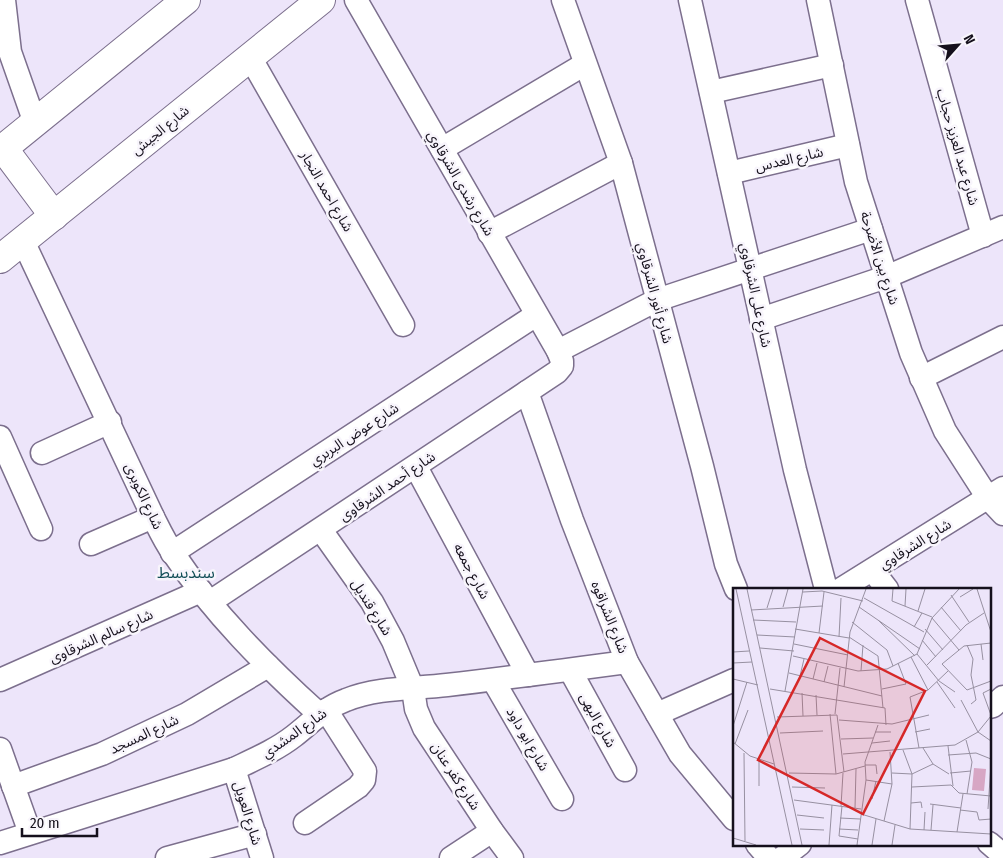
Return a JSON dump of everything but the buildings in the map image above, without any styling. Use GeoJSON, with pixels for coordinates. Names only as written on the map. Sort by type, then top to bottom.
{"type":"FeatureCollection","features":[{"type":"Feature","properties":{"kind":"main road"},"geometry":{"type":"LineString","coordinates":[[54,216],[2,150],[186,0]]}},
{"type":"Feature","properties":{"kind":"main road","name":"شارع الجيش"},"geometry":{"type":"LineString","coordinates":[[0,259],[320,0]]}},
{"type":"Feature","properties":{"kind":"street","name":"شارع رشدى الشرقاوي"},"geometry":{"type":"LineString","coordinates":[[356,0],[560,359]]}},
{"type":"Feature","properties":{"kind":"street","name":"شارع أنور الشرقاوي"},"geometry":{"type":"LineString","coordinates":[[563,0],[621,164],[702,466],[726,564],[736,588]]}},
{"type":"Feature","properties":{"kind":"street","name":"شارع على الشرقاوي"},"geometry":{"type":"LineString","coordinates":[[690,0],[795,470],[826,588]]}},
{"type":"Feature","properties":{"kind":"street","name":"شارع بين الأضرحة"},"geometry":{"type":"LineString","coordinates":[[818,0],[856,182],[910,353],[945,432],[998,500]]}},
{"type":"Feature","properties":{"kind":"street","name":"شارع عبد العزيز حجاب"},"geometry":{"type":"LineString","coordinates":[[917,0],[993,232]]}},
{"type":"Feature","properties":{"kind":"street"},"geometry":{"type":"LineString","coordinates":[[2,4],[10,52],[35,123]]}},
{"type":"Feature","properties":{"kind":"street","name":"شارع احمد النجار"},"geometry":{"type":"LineString","coordinates":[[250,57],[403,325]]}},
{"type":"Feature","properties":{"kind":"street"},"geometry":{"type":"LineString","coordinates":[[442,149],[586,64]]}},
{"type":"Feature","properties":{"kind":"street"},"geometry":{"type":"LineString","coordinates":[[711,92],[832,64]]}},
{"type":"Feature","properties":{"kind":"street","name":"شارع العدس"},"geometry":{"type":"LineString","coordinates":[[729,173],[848,145]]}},
{"type":"Feature","properties":{"kind":"street"},"geometry":{"type":"LineString","coordinates":[[490,233],[621,164]]}},
{"type":"Feature","properties":{"kind":"street","name":"شارع أحمد الشرقاوى"},"geometry":{"type":"LineString","coordinates":[[206,597],[321,530],[557,372],[560,359],[657,300],[870,229]]}},
{"type":"Feature","properties":{"kind":"street"},"geometry":{"type":"LineString","coordinates":[[761,319],[886,277],[993,232]]}},
{"type":"Feature","properties":{"kind":"street","name":"شارع الكوبرى"},"geometry":{"type":"LineString","coordinates":[[23,241],[110,422],[152,516],[172,553],[206,597],[268,666],[322,712],[365,771],[364,780],[358,787],[305,823]]}},
{"type":"Feature","properties":{"kind":"street","name":"شارع عوض البربري"},"geometry":{"type":"LineString","coordinates":[[172,553],[536,315]]}},
{"type":"Feature","properties":{"kind":"street"},"geometry":{"type":"LineString","coordinates":[[922,378],[1003,337]]}},
{"type":"Feature","properties":{"kind":"street","name":"شارع الشراقوه"},"geometry":{"type":"LineString","coordinates":[[527,392],[572,520],[627,662],[680,754],[733,819]]}},
{"type":"Feature","properties":{"kind":"street"},"geometry":{"type":"LineString","coordinates":[[42,453],[110,422]]}},
{"type":"Feature","properties":{"kind":"street"},"geometry":{"type":"LineString","coordinates":[[0,437],[41,529]]}},
{"type":"Feature","properties":{"kind":"street","name":"شارع جمعه"},"geometry":{"type":"LineString","coordinates":[[416,467],[528,675]]}},
{"type":"Feature","properties":{"kind":"street","name":"شارع الشرقاوي"},"geometry":{"type":"LineString","coordinates":[[843,588],[998,500]]}},
{"type":"Feature","properties":{"kind":"street"},"geometry":{"type":"LineString","coordinates":[[91,544],[152,516]]}},
{"type":"Feature","properties":{"kind":"street","name":"شارع قنديل"},"geometry":{"type":"LineString","coordinates":[[321,530],[372,602],[393,641],[413,689]]}},
{"type":"Feature","properties":{"kind":"street"},"geometry":{"type":"LineString","coordinates":[[873,571],[886,588]]}},
{"type":"Feature","properties":{"kind":"street","name":"شارع سالم الشرقاوى"},"geometry":{"type":"LineString","coordinates":[[0,680],[206,597]]}},
{"type":"Feature","properties":{"kind":"street","name":"شارع المشدي"},"geometry":{"type":"LineString","coordinates":[[0,843],[234,769],[265,754],[293,736],[322,712],[346,700],[368,693],[493,680],[627,662]]}},
{"type":"Feature","properties":{"kind":"street","name":"شارع المسجد"},"geometry":{"type":"LineString","coordinates":[[13,786],[102,754],[187,714],[268,666]]}},
{"type":"Feature","properties":{"kind":"street","name":"شارع البهى"},"geometry":{"type":"LineString","coordinates":[[570,670],[626,770]]}},
{"type":"Feature","properties":{"kind":"street","name":"شارع ابو داود"},"geometry":{"type":"LineString","coordinates":[[493,680],[562,799]]}},
{"type":"Feature","properties":{"kind":"street"},"geometry":{"type":"LineString","coordinates":[[657,714],[733,682]]}},
{"type":"Feature","properties":{"kind":"street","name":"شارع كفر عنان"},"geometry":{"type":"LineString","coordinates":[[413,689],[416,709],[424,728],[512,858]]}},
{"type":"Feature","properties":{"kind":"street"},"geometry":{"type":"LineString","coordinates":[[990,707],[994,706],[1003,697]]}},
{"type":"Feature","properties":{"kind":"street"},"geometry":{"type":"LineString","coordinates":[[0,749],[30,833]]}},
{"type":"Feature","properties":{"kind":"street","name":"شارع العويل"},"geometry":{"type":"LineString","coordinates":[[234,769],[262,858]]}},
{"type":"Feature","properties":{"kind":"street"},"geometry":{"type":"LineString","coordinates":[[451,858],[492,831]]}},
{"type":"Feature","properties":{"kind":"street"},"geometry":{"type":"LineString","coordinates":[[167,858],[255,834]]}},
{"type":"Feature","properties":{"kind":"street"},"geometry":{"type":"LineString","coordinates":[[990,844],[1003,855]]}},
{"type":"Feature","properties":{"kind":"street"},"geometry":{"type":"LineString","coordinates":[[758,846],[769,858]]}},
{"type":"Feature","properties":{"kind":"street"},"geometry":{"type":"LineString","coordinates":[[782,858],[797,846]]}},
{"type":"Feature","properties":{"kind":"district","name":"سندبسط"},"geometry":{"type":"Point","coordinates":[186,572]}}]}
